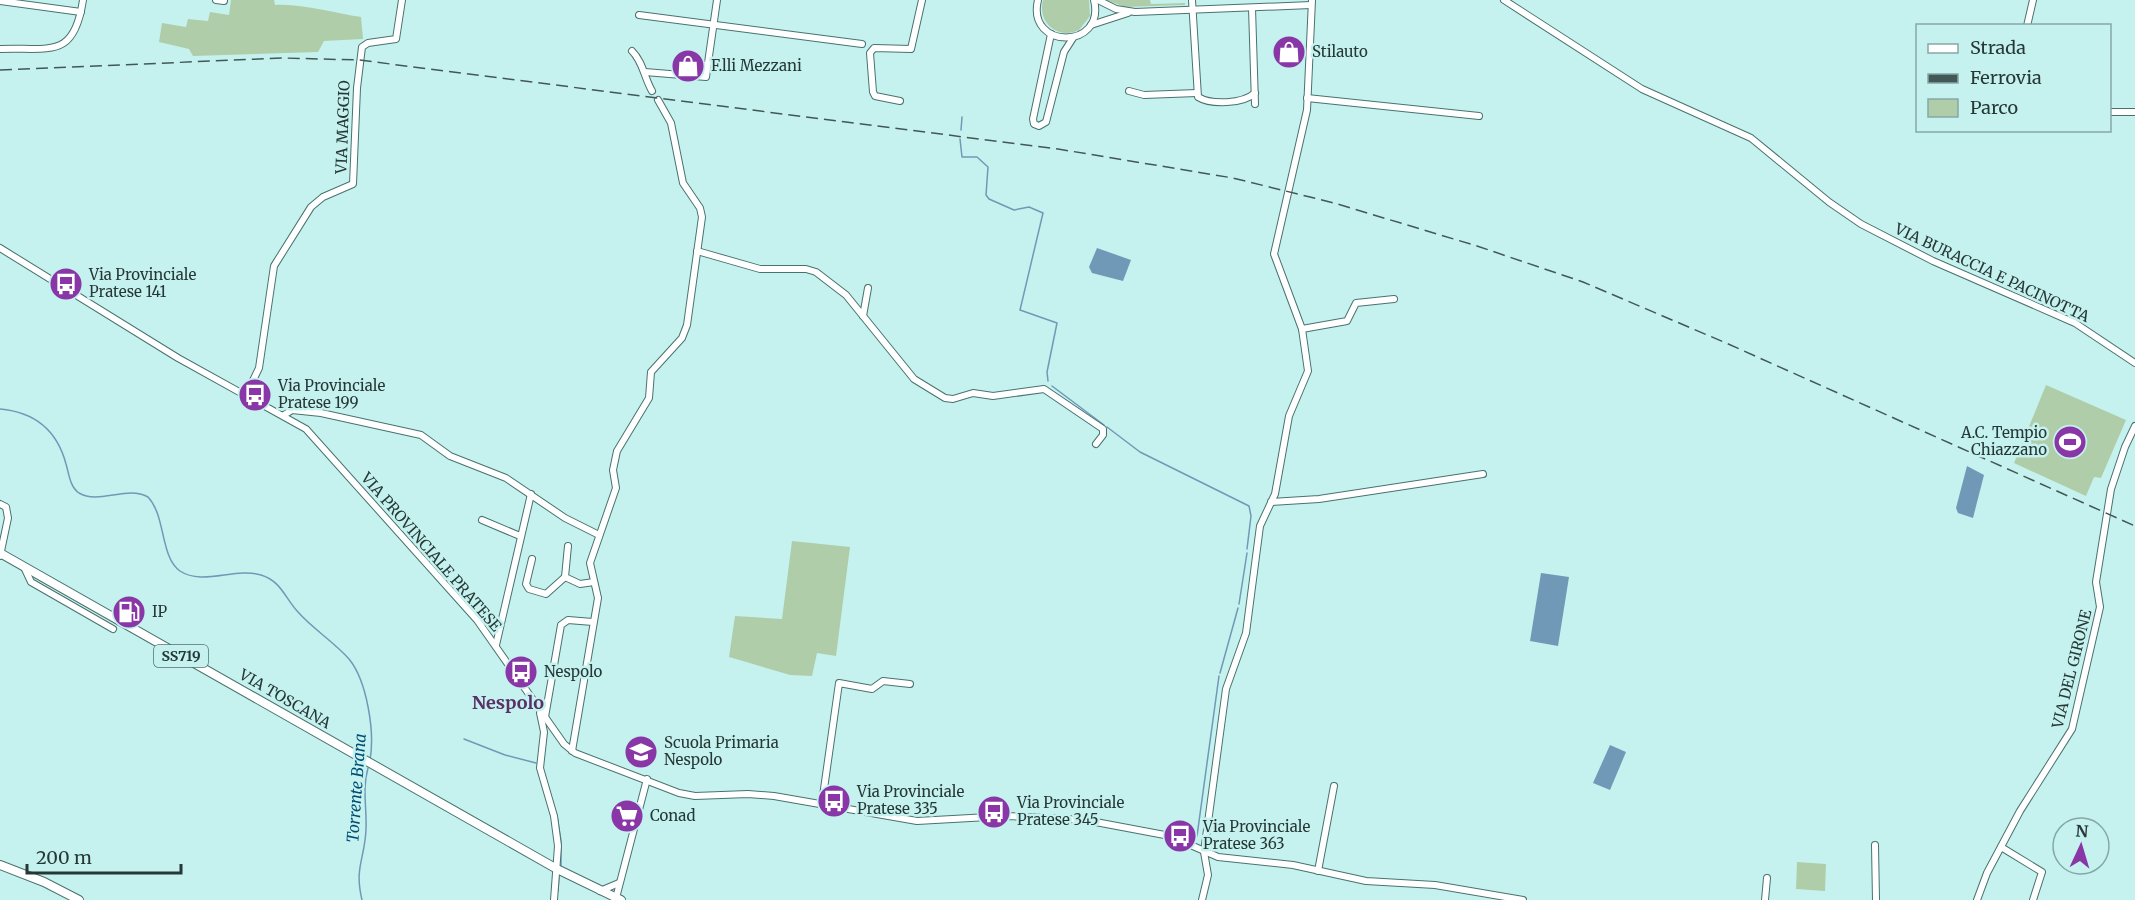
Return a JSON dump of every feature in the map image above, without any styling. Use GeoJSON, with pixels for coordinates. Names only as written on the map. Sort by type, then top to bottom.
{"type":"FeatureCollection","features":[{"type":"Feature","properties":{"kind":"main road","name":"VIA TOSCANA"},"geometry":{"type":"LineString","coordinates":[[0,554],[557,869],[618,899]]}},
{"type":"Feature","properties":{"kind":"main road"},"geometry":{"type":"LineString","coordinates":[[0,865],[44,882],[79,900]]}},
{"type":"Feature","properties":{"kind":"street"},"geometry":{"type":"LineString","coordinates":[[0,49],[50,47],[64,44],[77,30],[83,0]]}},
{"type":"Feature","properties":{"kind":"street"},"geometry":{"type":"LineString","coordinates":[[216,0],[224,1]]}},
{"type":"Feature","properties":{"kind":"street","name":"VIA MAGGIO"},"geometry":{"type":"LineString","coordinates":[[246,395],[259,368],[274,267],[311,207],[323,197],[353,184],[357,80],[362,47],[368,42],[392,42],[396,38],[402,0]]}},
{"type":"Feature","properties":{"kind":"street"},"geometry":{"type":"LineString","coordinates":[[645,72],[704,78],[707,75],[717,0]]}},
{"type":"Feature","properties":{"kind":"street"},"geometry":{"type":"LineString","coordinates":[[900,101],[875,96],[870,53],[874,48],[911,49],[922,0]]}},
{"type":"Feature","properties":{"kind":"street"},"geometry":{"type":"LineString","coordinates":[[1032,0],[1038,3],[1040,22],[1052,34],[1061,38],[1073,38],[1082,34],[1091,25],[1096,0],[1116,9],[1135,12],[1252,8],[1312,2],[1307,113],[1274,254],[1302,329],[1308,371],[1289,416],[1277,486],[1260,526],[1246,633],[1226,688],[1204,852],[1208,875],[1202,900]]}},
{"type":"Feature","properties":{"kind":"street"},"geometry":{"type":"LineString","coordinates":[[1192,0],[1199,98],[1207,101],[1245,100],[1255,93]]}},
{"type":"Feature","properties":{"kind":"street","name":"VIA BURACCIA E PACINOTTA"},"geometry":{"type":"LineString","coordinates":[[1504,0],[1642,89],[1752,138],[1829,202],[1861,224],[1933,261],[2075,323],[2135,363]]}},
{"type":"Feature","properties":{"kind":"street"},"geometry":{"type":"LineString","coordinates":[[2027,24],[2033,0]]}},
{"type":"Feature","properties":{"kind":"street"},"geometry":{"type":"LineString","coordinates":[[0,1],[81,12]]}},
{"type":"Feature","properties":{"kind":"street"},"geometry":{"type":"LineString","coordinates":[[1252,8],[1255,104]]}},
{"type":"Feature","properties":{"kind":"street"},"geometry":{"type":"LineString","coordinates":[[1091,25],[1135,12]]}},
{"type":"Feature","properties":{"kind":"street"},"geometry":{"type":"LineString","coordinates":[[639,15],[862,44]]}},
{"type":"Feature","properties":{"kind":"street"},"geometry":{"type":"LineString","coordinates":[[1052,34],[1033,119],[1034,124],[1039,126],[1046,122],[1064,52],[1073,38]]}},
{"type":"Feature","properties":{"kind":"street"},"geometry":{"type":"LineString","coordinates":[[632,51],[645,72],[652,91]]}},
{"type":"Feature","properties":{"kind":"street"},"geometry":{"type":"LineString","coordinates":[[1129,91],[1144,95],[1197,93]]}},
{"type":"Feature","properties":{"kind":"street"},"geometry":{"type":"LineString","coordinates":[[1307,98],[1479,116]]}},
{"type":"Feature","properties":{"kind":"street"},"geometry":{"type":"LineString","coordinates":[[658,100],[671,123],[683,183],[702,212],[697,251],[687,325],[682,338],[654,367],[649,376],[649,398],[617,451],[613,470],[616,488],[590,563],[598,596],[572,751],[695,796],[751,794],[822,803],[917,821],[1006,816],[1085,820],[1170,836],[1218,857],[1267,861],[1366,881],[1435,885],[1522,900]]}},
{"type":"Feature","properties":{"kind":"street"},"geometry":{"type":"LineString","coordinates":[[2111,112],[2135,112]]}},
{"type":"Feature","properties":{"kind":"street","name":"VIA PROVINCIALE PRATESE"},"geometry":{"type":"LineString","coordinates":[[0,248],[178,358],[284,415],[312,434],[460,599],[496,645],[539,710],[572,751]]}},
{"type":"Feature","properties":{"kind":"street"},"geometry":{"type":"LineString","coordinates":[[697,251],[754,268],[813,271],[843,292],[910,375],[939,396],[953,399],[973,393],[993,396],[1044,389],[1103,429],[1103,435],[1095,444]]}},
{"type":"Feature","properties":{"kind":"street"},"geometry":{"type":"LineString","coordinates":[[863,316],[868,288]]}},
{"type":"Feature","properties":{"kind":"street"},"geometry":{"type":"LineString","coordinates":[[1302,329],[1347,321],[1356,303],[1394,299]]}},
{"type":"Feature","properties":{"kind":"street"},"geometry":{"type":"LineString","coordinates":[[284,415],[295,410],[321,413],[421,435],[450,456],[506,478],[572,522],[599,535]]}},
{"type":"Feature","properties":{"kind":"street","name":"VIA DEL GIRONE"},"geometry":{"type":"LineString","coordinates":[[1977,900],[2020,811],[2072,729],[2100,608],[2096,582],[2111,489],[2125,447],[2135,426]]}},
{"type":"Feature","properties":{"kind":"street"},"geometry":{"type":"LineString","coordinates":[[1271,502],[1319,499],[1483,474]]}},
{"type":"Feature","properties":{"kind":"street"},"geometry":{"type":"LineString","coordinates":[[496,645],[531,494]]}},
{"type":"Feature","properties":{"kind":"street"},"geometry":{"type":"LineString","coordinates":[[0,504],[6,507],[8,513],[0,554]]}},
{"type":"Feature","properties":{"kind":"street"},"geometry":{"type":"LineString","coordinates":[[482,520],[520,537]]}},
{"type":"Feature","properties":{"kind":"street"},"geometry":{"type":"LineString","coordinates":[[532,559],[526,584],[529,589],[546,594],[565,577],[568,546]]}},
{"type":"Feature","properties":{"kind":"street"},"geometry":{"type":"LineString","coordinates":[[24,567],[27,578],[33,584],[113,629]]}},
{"type":"Feature","properties":{"kind":"street"},"geometry":{"type":"LineString","coordinates":[[565,577],[580,584],[594,582]]}},
{"type":"Feature","properties":{"kind":"street"},"geometry":{"type":"LineString","coordinates":[[545,717],[563,622],[568,620],[593,622]]}},
{"type":"Feature","properties":{"kind":"street"},"geometry":{"type":"LineString","coordinates":[[822,803],[838,683],[870,689],[883,681],[910,684]]}},
{"type":"Feature","properties":{"kind":"street"},"geometry":{"type":"LineString","coordinates":[[539,710],[544,732],[540,768],[556,826],[557,869],[554,900]]}},
{"type":"Feature","properties":{"kind":"street"},"geometry":{"type":"LineString","coordinates":[[618,899],[619,883],[647,779]]}},
{"type":"Feature","properties":{"kind":"street"},"geometry":{"type":"LineString","coordinates":[[1318,871],[1334,786]]}},
{"type":"Feature","properties":{"kind":"street"},"geometry":{"type":"LineString","coordinates":[[1875,845],[1876,900]]}},
{"type":"Feature","properties":{"kind":"street"},"geometry":{"type":"LineString","coordinates":[[2001,848],[2042,872],[2033,900]]}},
{"type":"Feature","properties":{"kind":"street"},"geometry":{"type":"LineString","coordinates":[[1765,900],[1767,878]]}},
{"type":"Feature","properties":{"kind":"street"},"geometry":{"type":"LineString","coordinates":[[600,891],[619,883]]}},
{"type":"Feature","properties":{"kind":"green space"},"geometry":{"type":"Polygon","coordinates":[[[231,0],[274,0],[275,5],[306,7],[361,17],[363,39],[324,41],[318,52],[193,56],[189,49],[159,42],[162,23],[186,27],[188,19],[208,21],[210,12],[229,15],[231,0]]]}},
{"type":"Feature","properties":{"kind":"green space"},"geometry":{"type":"Polygon","coordinates":[[[1043,0],[1089,0],[1090,16],[1079,30],[1071,33],[1057,31],[1046,22],[1043,16],[1043,0]]]}},
{"type":"Feature","properties":{"kind":"green space"},"geometry":{"type":"Polygon","coordinates":[[[1106,0],[1150,0],[1151,4],[1185,3],[1185,5],[1125,7],[1106,0]]]}},
{"type":"Feature","properties":{"kind":"green space","name":"A.C. Tempio Chiazzano"},"geometry":{"type":"Polygon","coordinates":[[[2046,385],[2126,420],[2101,478],[2094,477],[2086,496],[2014,463],[2046,385]]]}},
{"type":"Feature","properties":{"kind":"green space"},"geometry":{"type":"Polygon","coordinates":[[[792,541],[850,547],[836,656],[817,653],[812,676],[790,675],[729,657],[735,616],[782,619],[792,541]]]}},
{"type":"Feature","properties":{"kind":"green space"},"geometry":{"type":"Polygon","coordinates":[[[1797,862],[1826,864],[1825,891],[1796,889],[1797,862]]]}},
{"type":"Feature","properties":{"kind":"water"},"geometry":{"type":"Polygon","coordinates":[[[1097,248],[1131,260],[1123,281],[1092,273],[1089,267],[1097,248]]]}},
{"type":"Feature","properties":{"kind":"water"},"geometry":{"type":"Polygon","coordinates":[[[1967,466],[1984,475],[1973,518],[1958,513],[1956,508],[1967,466]]]}},
{"type":"Feature","properties":{"kind":"water"},"geometry":{"type":"Polygon","coordinates":[[[1541,573],[1569,577],[1558,646],[1530,641],[1541,573]]]}},
{"type":"Feature","properties":{"kind":"water"},"geometry":{"type":"Polygon","coordinates":[[[1610,745],[1626,752],[1610,790],[1593,783],[1610,745]]]}},
{"type":"Feature","properties":{"kind":"waterway"},"geometry":{"type":"LineString","coordinates":[[961,130],[962,117]]}},
{"type":"Feature","properties":{"kind":"waterway"},"geometry":{"type":"LineString","coordinates":[[960,139],[962,157],[977,157],[988,167],[986,195],[989,199],[1014,210],[1029,207],[1043,213],[1020,310],[1057,323],[1047,372],[1048,381]]}},
{"type":"Feature","properties":{"kind":"waterway"},"geometry":{"type":"LineString","coordinates":[[1052,386],[1104,425]]}},
{"type":"Feature","properties":{"kind":"waterway","name":"Torrente Brana"},"geometry":{"type":"LineString","coordinates":[[0,409],[23,414],[50,432],[57,441],[72,484],[79,493],[95,497],[131,493],[148,497],[158,515],[169,556],[180,571],[198,577],[251,573],[273,581],[298,612],[349,659],[361,680],[370,722],[370,760]]}},
{"type":"Feature","properties":{"kind":"waterway"},"geometry":{"type":"LineString","coordinates":[[1107,427],[1140,452],[1249,506],[1251,516],[1247,549]]}},
{"type":"Feature","properties":{"kind":"waterway"},"geometry":{"type":"LineString","coordinates":[[1239,604],[1247,553]]}},
{"type":"Feature","properties":{"kind":"waterway"},"geometry":{"type":"LineString","coordinates":[[1220,673],[1238,608]]}},
{"type":"Feature","properties":{"kind":"waterway"},"geometry":{"type":"LineString","coordinates":[[1197,836],[1219,676]]}},
{"type":"Feature","properties":{"kind":"waterway"},"geometry":{"type":"LineString","coordinates":[[464,739],[505,755],[536,763]]}},
{"type":"Feature","properties":{"kind":"waterway","name":"Torrente Brana"},"geometry":{"type":"LineString","coordinates":[[362,900],[359,879],[365,839],[365,791],[368,768]]}},
{"type":"Feature","properties":{"kind":"waterway"},"geometry":{"type":"LineString","coordinates":[[557,815],[561,841],[561,866]]}},
{"type":"Feature","properties":{"kind":"waterway"},"geometry":{"type":"LineString","coordinates":[[558,891],[559,877]]}},
{"type":"Feature","properties":{"kind":"railway"},"geometry":{"type":"LineString","coordinates":[[0,70],[283,58],[359,60],[1058,149],[1233,178],[1334,203],[1477,246],[1583,282],[1726,343],[2135,526]]}},
{"type":"Feature","properties":{"kind":"place","name":"Stilauto"},"geometry":{"type":"Point","coordinates":[1289,52]}},
{"type":"Feature","properties":{"kind":"place","name":"F.lli Mezzani"},"geometry":{"type":"Point","coordinates":[688,66]}},
{"type":"Feature","properties":{"kind":"place","name":"Via Provinciale Pratese 141"},"geometry":{"type":"Point","coordinates":[66,284]}},
{"type":"Feature","properties":{"kind":"place","name":"Via Provinciale Pratese 199"},"geometry":{"type":"Point","coordinates":[255,395]}},
{"type":"Feature","properties":{"kind":"place","name":"A.C. Tempio Chiazzano"},"geometry":{"type":"Point","coordinates":[2070,442]}},
{"type":"Feature","properties":{"kind":"place","name":"IP"},"geometry":{"type":"Point","coordinates":[129,612]}},
{"type":"Feature","properties":{"kind":"place","name":"Nespolo"},"geometry":{"type":"Point","coordinates":[521,672]}},
{"type":"Feature","properties":{"kind":"place","name":"Scuola Primaria Nespolo"},"geometry":{"type":"Point","coordinates":[641,752]}},
{"type":"Feature","properties":{"kind":"place","name":"Via Provinciale Pratese 335"},"geometry":{"type":"Point","coordinates":[834,801]}},
{"type":"Feature","properties":{"kind":"place","name":"Via Provinciale Pratese 345"},"geometry":{"type":"Point","coordinates":[994,812]}},
{"type":"Feature","properties":{"kind":"place","name":"Conad"},"geometry":{"type":"Point","coordinates":[627,816]}},
{"type":"Feature","properties":{"kind":"place","name":"Via Provinciale Pratese 363"},"geometry":{"type":"Point","coordinates":[1180,836]}},
{"type":"Feature","properties":{"kind":"district","name":"Nespolo"},"geometry":{"type":"Point","coordinates":[508,703]}}]}
